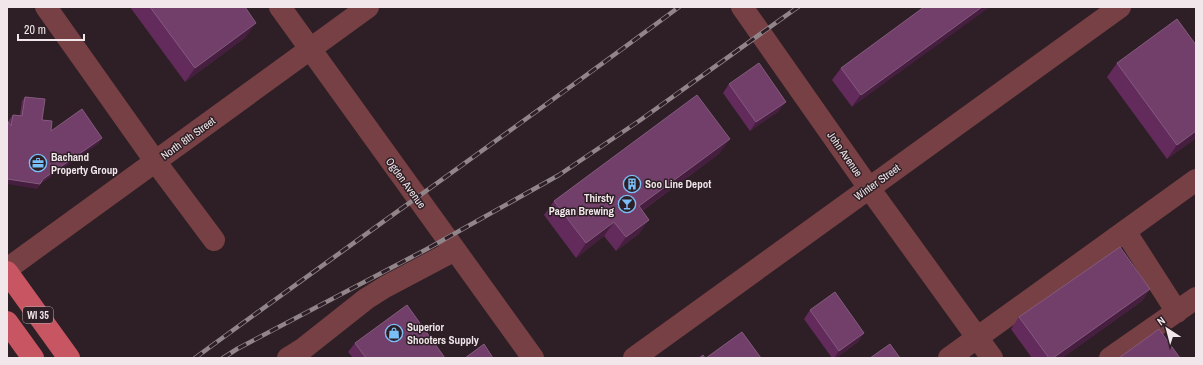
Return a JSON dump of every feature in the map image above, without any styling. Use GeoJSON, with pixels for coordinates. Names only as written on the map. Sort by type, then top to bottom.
{"type":"FeatureCollection","features":[{"type":"Feature","properties":{"kind":"main road","name":"WI 35"},"geometry":{"type":"LineString","coordinates":[[7,271],[69,358]]}},
{"type":"Feature","properties":{"kind":"main road","name":"WI 35"},"geometry":{"type":"LineString","coordinates":[[7,322],[33,358]]}},
{"type":"Feature","properties":{"kind":"street"},"geometry":{"type":"LineString","coordinates":[[46,7],[155,162],[214,240]]}},
{"type":"Feature","properties":{"kind":"street","name":"Ogden Avenue"},"geometry":{"type":"LineString","coordinates":[[280,7],[533,358]]}},
{"type":"Feature","properties":{"kind":"street","name":"North 8th Street"},"geometry":{"type":"LineString","coordinates":[[7,271],[368,7]]}},
{"type":"Feature","properties":{"kind":"street","name":"John Avenue"},"geometry":{"type":"LineString","coordinates":[[742,7],[869,188],[992,358]]}},
{"type":"Feature","properties":{"kind":"street","name":"Winter Street"},"geometry":{"type":"LineString","coordinates":[[634,358],[1120,7]]}},
{"type":"Feature","properties":{"kind":"street"},"geometry":{"type":"LineString","coordinates":[[949,358],[1196,180]]}},
{"type":"Feature","properties":{"kind":"street"},"geometry":{"type":"LineString","coordinates":[[1125,231],[1177,312]]}},
{"type":"Feature","properties":{"kind":"street"},"geometry":{"type":"LineString","coordinates":[[288,358],[304,348],[366,299],[385,287],[455,250]]}},
{"type":"Feature","properties":{"kind":"street"},"geometry":{"type":"LineString","coordinates":[[1110,358],[1196,298]]}},
{"type":"Feature","properties":{"kind":"building"},"geometry":{"type":"Polygon","coordinates":[[[150,7],[245,7],[256,23],[195,68],[150,7]]]}},
{"type":"Feature","properties":{"kind":"building"},"geometry":{"type":"Polygon","coordinates":[[[924,7],[982,7],[861,95],[841,68],[924,7]]]}},
{"type":"Feature","properties":{"kind":"building"},"geometry":{"type":"Polygon","coordinates":[[[1177,19],[1196,45],[1196,131],[1177,145],[1117,63],[1177,19]]]}},
{"type":"Feature","properties":{"kind":"building"},"geometry":{"type":"Polygon","coordinates":[[[759,63],[786,102],[756,122],[729,84],[759,63]]]}},
{"type":"Feature","properties":{"kind":"building","name":"Soo Line Depot"},"geometry":{"type":"Polygon","coordinates":[[[697,95],[730,139],[639,206],[649,220],[626,237],[614,222],[586,243],[554,201],[697,95]]]}},
{"type":"Feature","properties":{"kind":"building","name":"Bachand Property Group"},"geometry":{"type":"Polygon","coordinates":[[[25,97],[45,99],[42,120],[52,121],[51,131],[82,109],[102,138],[43,179],[40,184],[7,179],[7,120],[11,126],[13,115],[22,116],[25,97]]]}},
{"type":"Feature","properties":{"kind":"building"},"geometry":{"type":"Polygon","coordinates":[[[1120,247],[1150,289],[1053,358],[1049,358],[1019,317],[1120,247]]]}},
{"type":"Feature","properties":{"kind":"building"},"geometry":{"type":"Polygon","coordinates":[[[835,292],[864,333],[839,351],[810,310],[835,292]]]}},
{"type":"Feature","properties":{"kind":"building","name":"Superior Shooters Supply"},"geometry":{"type":"Polygon","coordinates":[[[407,305],[445,358],[366,358],[355,343],[407,305]]]}},
{"type":"Feature","properties":{"kind":"building"},"geometry":{"type":"Polygon","coordinates":[[[1159,329],[1180,358],[1119,358],[1159,329]]]}},
{"type":"Feature","properties":{"kind":"building"},"geometry":{"type":"Polygon","coordinates":[[[742,332],[761,358],[706,358],[742,332]]]}},
{"type":"Feature","properties":{"kind":"building"},"geometry":{"type":"Polygon","coordinates":[[[484,344],[493,358],[465,358],[484,344]]]}},
{"type":"Feature","properties":{"kind":"building"},"geometry":{"type":"Polygon","coordinates":[[[890,344],[900,358],[870,358],[890,344]]]}},
{"type":"Feature","properties":{"kind":"railway"},"geometry":{"type":"LineString","coordinates":[[195,358],[679,7]]}},
{"type":"Feature","properties":{"kind":"railway"},"geometry":{"type":"LineString","coordinates":[[223,358],[237,349],[427,249],[559,175],[639,121],[798,7]]}},
{"type":"Feature","properties":{"kind":"place","name":"Bachand Property Group"},"geometry":{"type":"Point","coordinates":[38,163]}},
{"type":"Feature","properties":{"kind":"place","name":"Soo Line Depot"},"geometry":{"type":"Point","coordinates":[632,184]}},
{"type":"Feature","properties":{"kind":"place","name":"Thirsty Pagan Brewing"},"geometry":{"type":"Point","coordinates":[627,204]}},
{"type":"Feature","properties":{"kind":"place","name":"Superior Shooters Supply"},"geometry":{"type":"Point","coordinates":[394,333]}}]}
